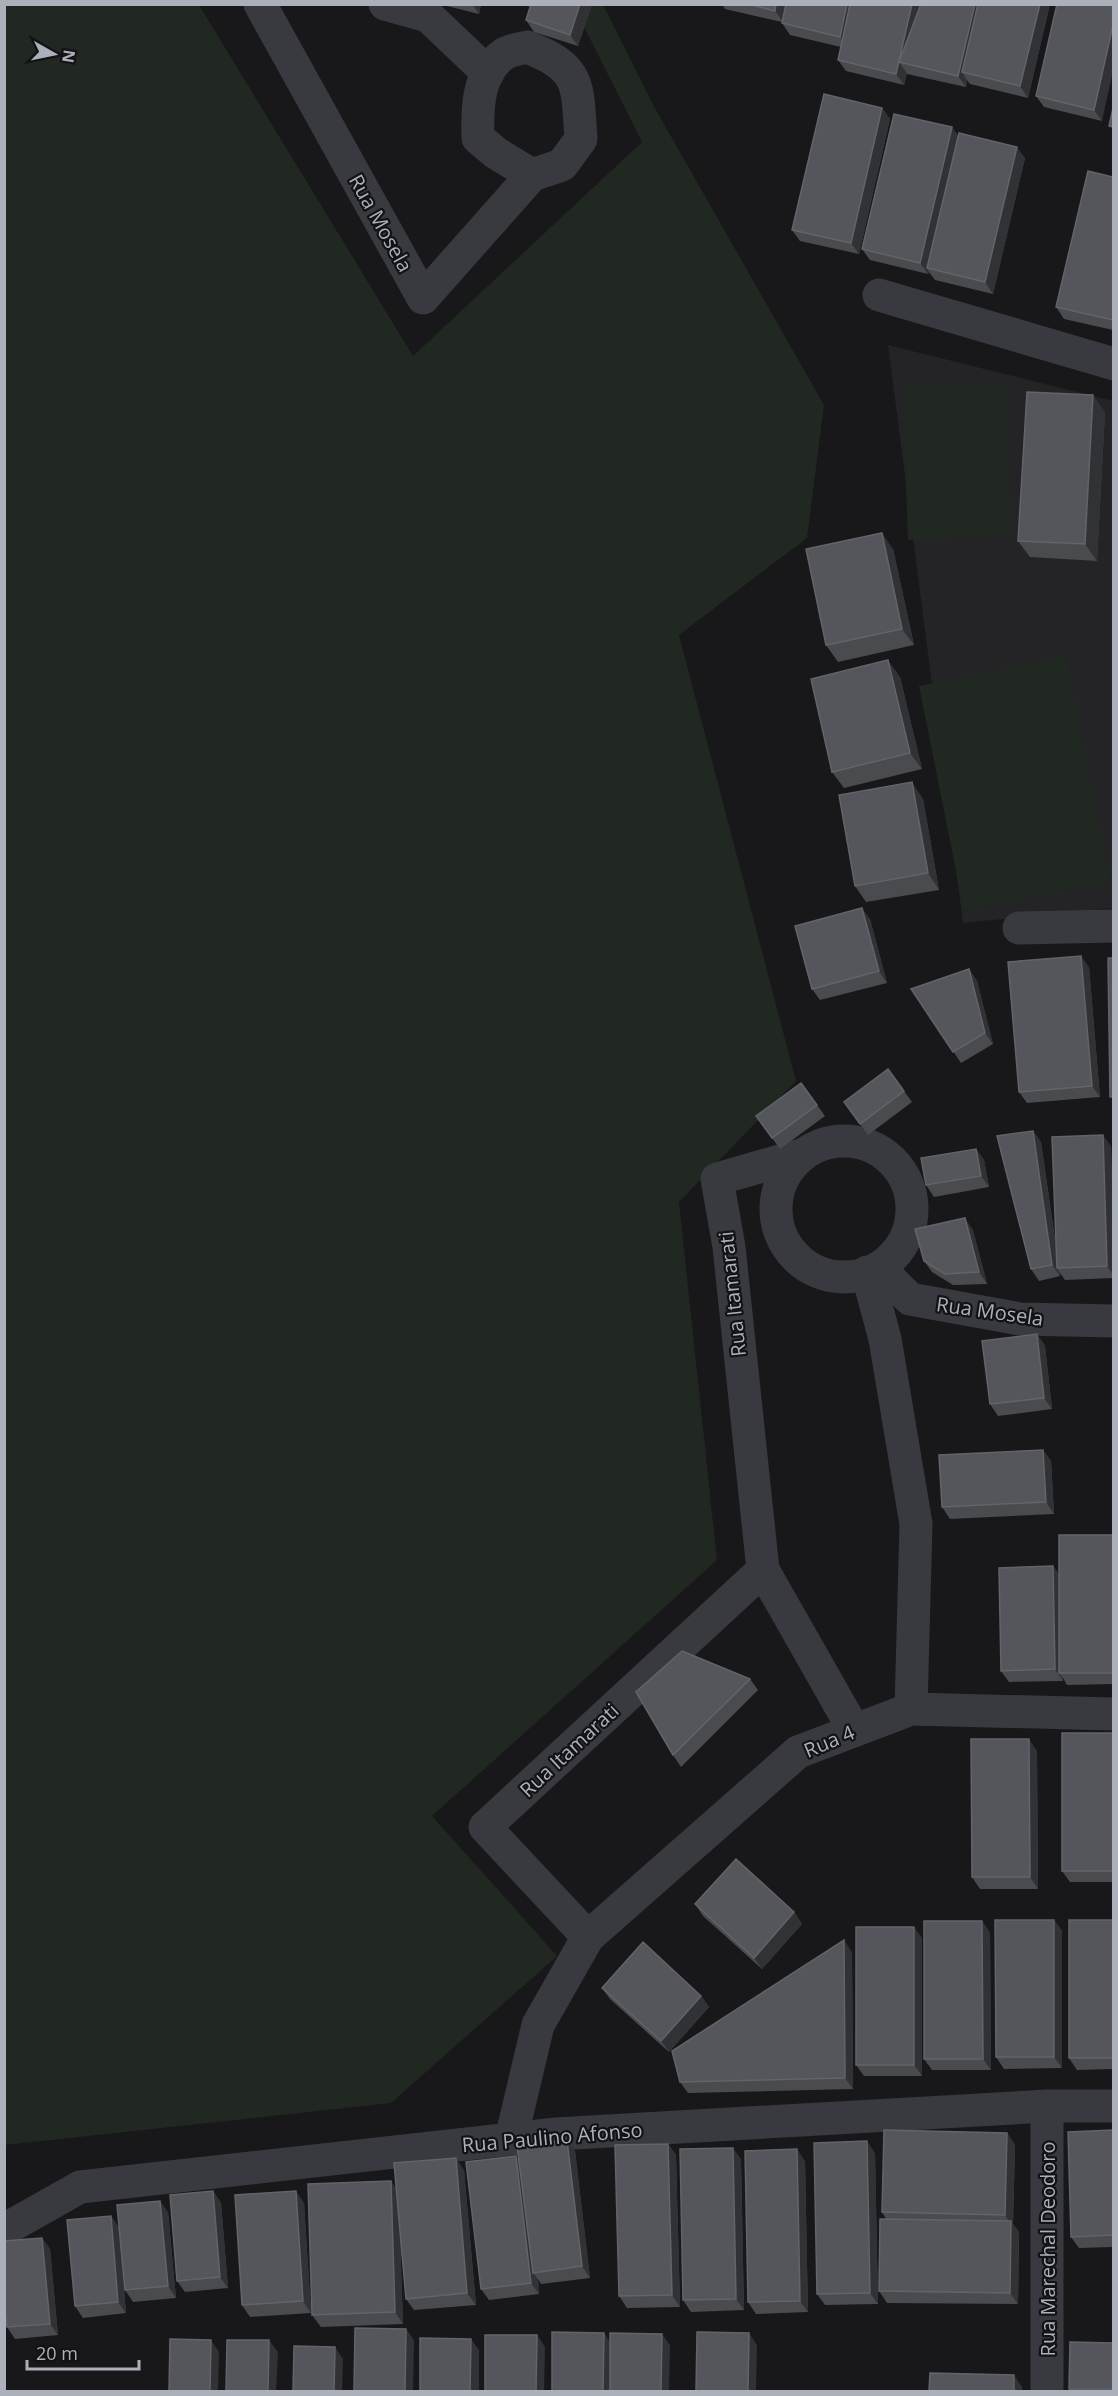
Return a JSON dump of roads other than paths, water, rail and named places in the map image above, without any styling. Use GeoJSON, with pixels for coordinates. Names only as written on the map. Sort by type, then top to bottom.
{"type":"FeatureCollection","features":[{"type":"Feature","properties":{"kind":"street","name":"Rua Mosela"},"geometry":{"type":"LineString","coordinates":[[260,4],[423,298],[532,175]]}},
{"type":"Feature","properties":{"kind":"street"},"geometry":{"type":"LineString","coordinates":[[385,4],[428,16],[488,73]]}},
{"type":"Feature","properties":{"kind":"street"},"geometry":{"type":"LineString","coordinates":[[527,47],[550,56],[564,66],[577,88],[581,138],[562,165],[532,175],[496,153],[478,138],[477,107],[488,73],[504,54],[527,47]]}},
{"type":"Feature","properties":{"kind":"street"},"geometry":{"type":"LineString","coordinates":[[879,295],[1113,364]]}},
{"type":"Feature","properties":{"kind":"street"},"geometry":{"type":"LineString","coordinates":[[1019,928],[1113,926]]}},
{"type":"Feature","properties":{"kind":"street"},"geometry":{"type":"LineString","coordinates":[[845,1140],[867,1144],[886,1155],[901,1171],[910,1191],[912,1213],[907,1235],[896,1254],[873,1270],[857,1276],[834,1277],[812,1270],[794,1256],[781,1237],[776,1215],[778,1191],[787,1170],[804,1154],[823,1143],[845,1140]]}},
{"type":"Feature","properties":{"kind":"street","name":"Rua Itamarati"},"geometry":{"type":"LineString","coordinates":[[804,1154],[717,1179],[729,1247],[764,1570],[854,1730]]}},
{"type":"Feature","properties":{"kind":"street","name":"Rua Mosela"},"geometry":{"type":"LineString","coordinates":[[873,1270],[910,1299],[1020,1318],[1113,1321]]}},
{"type":"Feature","properties":{"kind":"street"},"geometry":{"type":"LineString","coordinates":[[873,1270],[916,1524],[911,1709],[1113,1713]]}},
{"type":"Feature","properties":{"kind":"street","name":"Rua Itamarati"},"geometry":{"type":"LineString","coordinates":[[588,1937],[485,1827],[764,1570]]}},
{"type":"Feature","properties":{"kind":"street","name":"Rua 4"},"geometry":{"type":"LineString","coordinates":[[511,2139],[538,2025],[588,1937],[798,1752],[911,1709]]}},
{"type":"Feature","properties":{"kind":"street","name":"Rua Paulino Afonso"},"geometry":{"type":"LineString","coordinates":[[4,2230],[80,2187],[568,2133],[1047,2106],[1113,2106]]}},
{"type":"Feature","properties":{"kind":"street","name":"Rua Marechal Deodoro"},"geometry":{"type":"LineString","coordinates":[[1047,2106],[1047,2391]]}}]}
